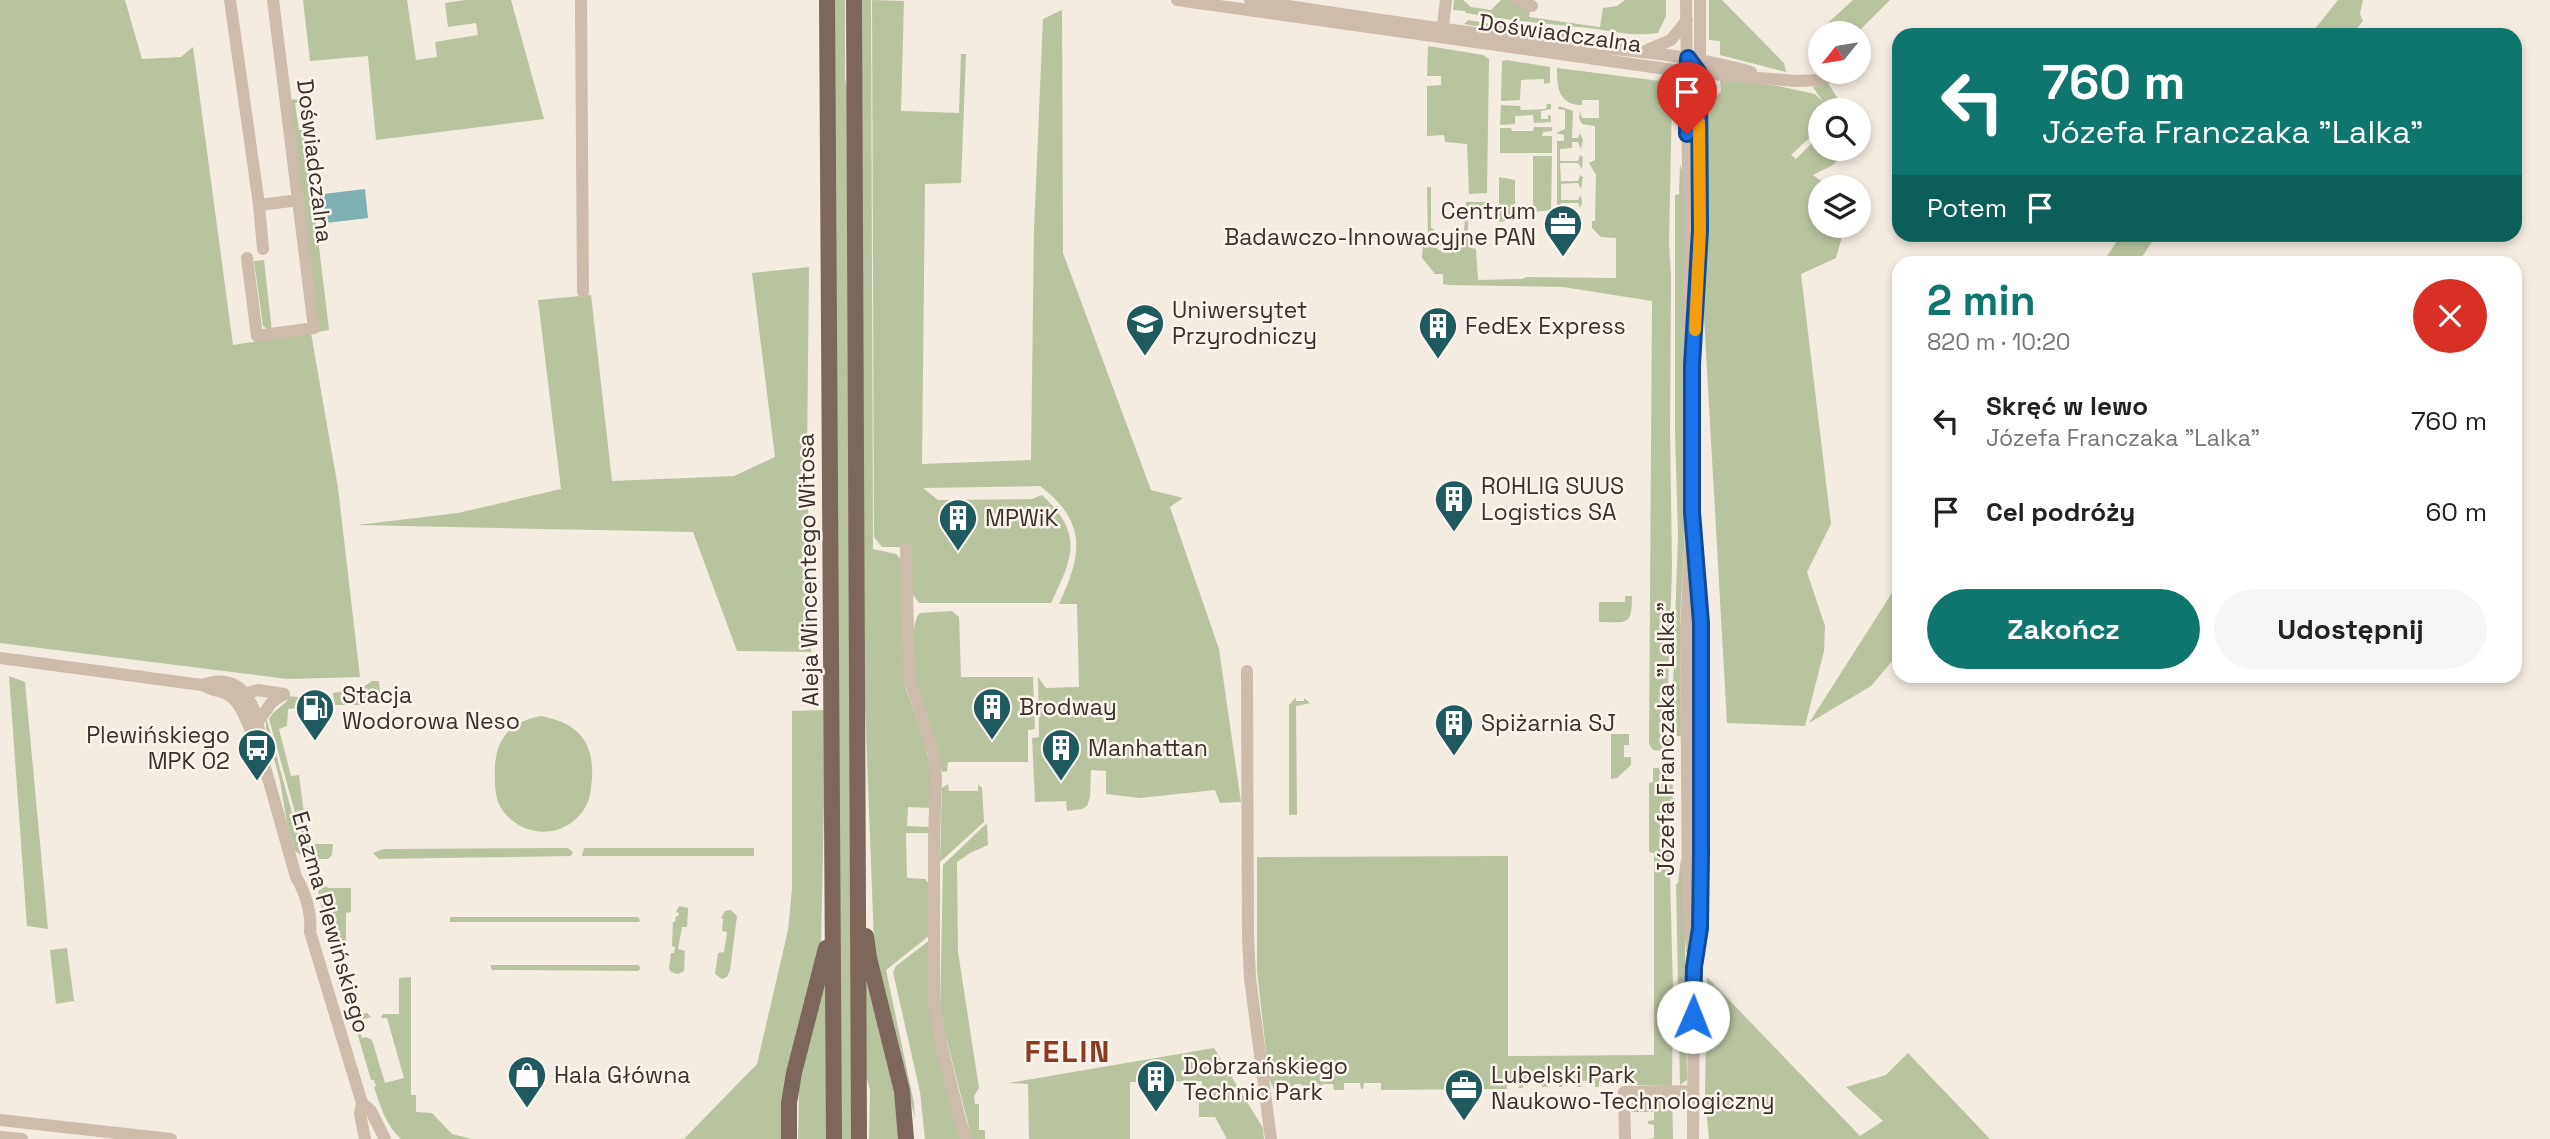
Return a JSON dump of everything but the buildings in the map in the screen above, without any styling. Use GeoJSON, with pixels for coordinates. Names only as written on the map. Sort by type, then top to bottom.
{"type":"FeatureCollection","features":[{"type":"Feature","properties":{"kind":"main road","name":"Aleja Wincentego Witosa"},"geometry":{"type":"LineString","coordinates":[[827,0],[834,1139]]}},
{"type":"Feature","properties":{"kind":"main road","name":"Aleja Wincentego Witosa"},"geometry":{"type":"LineString","coordinates":[[854,0],[859,1139]]}},
{"type":"Feature","properties":{"kind":"main road"},"geometry":{"type":"LineString","coordinates":[[857,812],[864,848],[867,949],[902,1091],[906,1139]]}},
{"type":"Feature","properties":{"kind":"main road"},"geometry":{"type":"LineString","coordinates":[[789,1139],[789,1104],[794,1073],[823,964],[833,904]]}},
{"type":"Feature","properties":{"kind":"street"},"geometry":{"type":"LineString","coordinates":[[230,0],[264,250]]}},
{"type":"Feature","properties":{"kind":"street","name":"Doświadczalna"},"geometry":{"type":"LineString","coordinates":[[247,258],[257,337],[314,328],[273,0]]}},
{"type":"Feature","properties":{"kind":"street"},"geometry":{"type":"LineString","coordinates":[[581,0],[583,292]]}},
{"type":"Feature","properties":{"kind":"street","name":"Doświadczalna"},"geometry":{"type":"LineString","coordinates":[[1177,0],[1302,7],[1442,33]]}},
{"type":"Feature","properties":{"kind":"street","name":"Doświadczalna"},"geometry":{"type":"LineString","coordinates":[[1250,0],[1442,33],[1694,65]]}},
{"type":"Feature","properties":{"kind":"street","name":"Doświadczalna"},"geometry":{"type":"LineString","coordinates":[[1289,0],[1302,7]]}},
{"type":"Feature","properties":{"kind":"street"},"geometry":{"type":"LineString","coordinates":[[1442,33],[1446,0]]}},
{"type":"Feature","properties":{"kind":"street"},"geometry":{"type":"LineString","coordinates":[[1517,0],[1532,6]]}},
{"type":"Feature","properties":{"kind":"street","name":"Józefa Franczaka \"Lalka\""},"geometry":{"type":"LineString","coordinates":[[1686,0],[1694,65],[1700,230],[1692,365],[1692,512],[1701,623],[1702,674],[1700,928],[1694,967],[1693,1139]]}},
{"type":"Feature","properties":{"kind":"street","name":"Józefa Franczaka \"Lalka\""},"geometry":{"type":"LineString","coordinates":[[1694,65],[1700,0]]}},
{"type":"Feature","properties":{"kind":"street"},"geometry":{"type":"LineString","coordinates":[[1641,51],[1666,44],[1679,32],[1687,19]]}},
{"type":"Feature","properties":{"kind":"street","name":"Doświadczalna"},"geometry":{"type":"LineString","coordinates":[[1499,41],[1641,51],[1694,65]]}},
{"type":"Feature","properties":{"kind":"street"},"geometry":{"type":"LineString","coordinates":[[1694,65],[1808,80]]}},
{"type":"Feature","properties":{"kind":"street"},"geometry":{"type":"LineString","coordinates":[[259,205],[299,200]]}},
{"type":"Feature","properties":{"kind":"street"},"geometry":{"type":"LineString","coordinates":[[906,548],[909,676],[934,755],[936,779],[935,1009],[941,1043],[967,1139]]}},
{"type":"Feature","properties":{"kind":"street"},"geometry":{"type":"LineString","coordinates":[[0,658],[202,685],[233,700],[258,690],[285,694],[272,702],[257,723]]}},
{"type":"Feature","properties":{"kind":"street"},"geometry":{"type":"LineString","coordinates":[[1247,671],[1250,978],[1271,1139]]}},
{"type":"Feature","properties":{"kind":"street"},"geometry":{"type":"LineString","coordinates":[[202,685],[212,682],[230,684],[241,688],[247,695]]}},
{"type":"Feature","properties":{"kind":"street","name":"Erazma Plewińskiego"},"geometry":{"type":"LineString","coordinates":[[247,695],[257,723],[261,752],[296,877],[293,887],[310,932],[362,1103],[360,1114],[365,1139]]}},
{"type":"Feature","properties":{"kind":"street","name":"Erazma Plewińskiego"},"geometry":{"type":"LineString","coordinates":[[233,700],[261,752]]}},
{"type":"Feature","properties":{"kind":"street"},"geometry":{"type":"LineString","coordinates":[[1625,1139],[1624,1091],[1693,1091]]}},
{"type":"Feature","properties":{"kind":"street","name":"Erazma Plewińskiego"},"geometry":{"type":"LineString","coordinates":[[362,1103],[371,1111],[385,1139]]}},
{"type":"Feature","properties":{"kind":"street"},"geometry":{"type":"LineString","coordinates":[[0,1120],[171,1139]]}},
{"type":"Feature","properties":{"kind":"street"},"geometry":{"type":"LineString","coordinates":[[0,1136],[22,1139]]}},
{"type":"Feature","properties":{"kind":"green space"},"geometry":{"type":"Polygon","coordinates":[[[0,0],[125,0],[142,59],[181,57],[193,47],[233,345],[311,333],[338,488],[360,677],[287,679],[0,643],[0,0]]]}},
{"type":"Feature","properties":{"kind":"green space"},"geometry":{"type":"Polygon","coordinates":[[[303,0],[407,0],[416,60],[437,57],[435,42],[478,35],[476,23],[448,27],[445,3],[511,0],[544,119],[376,140],[368,56],[310,61],[303,0]]]}},
{"type":"Feature","properties":{"kind":"green space"},"geometry":{"type":"Polygon","coordinates":[[[832,0],[845,0],[845,78],[850,106],[853,1139],[840,1139],[832,0]]]}},
{"type":"Feature","properties":{"kind":"green space"},"geometry":{"type":"Polygon","coordinates":[[[859,0],[871,0],[873,549],[896,554],[903,562],[906,688],[931,769],[931,808],[908,807],[907,826],[929,827],[929,833],[906,833],[907,878],[925,879],[930,885],[930,935],[886,970],[915,1119],[878,969],[874,942],[862,627],[859,0]]]}},
{"type":"Feature","properties":{"kind":"green space"},"geometry":{"type":"Polygon","coordinates":[[[872,0],[904,1],[901,111],[959,113],[961,54],[966,54],[961,183],[925,184],[922,464],[1031,460],[1034,229],[1043,19],[1062,10],[1063,253],[1151,490],[1183,498],[1170,507],[1219,649],[1241,802],[1220,803],[1215,790],[1140,798],[1106,794],[1106,771],[1091,770],[1090,797],[1087,806],[1082,809],[1067,811],[1066,801],[1035,802],[1032,738],[1039,737],[1038,677],[1046,688],[1079,687],[1077,604],[1059,604],[1072,570],[1076,540],[1066,513],[1040,486],[923,488],[938,500],[1032,499],[1042,495],[1064,522],[1070,546],[1065,572],[1051,603],[919,603],[912,593],[909,547],[882,547],[874,537],[872,0]]]}},
{"type":"Feature","properties":{"kind":"green space"},"geometry":{"type":"Polygon","coordinates":[[[1454,0],[1463,0],[1471,7],[1491,10],[1501,0],[1512,0],[1530,11],[1529,17],[1600,27],[1603,8],[1617,6],[1625,0],[1666,0],[1666,16],[1658,33],[1632,34],[1466,13],[1453,10],[1454,0]]]}},
{"type":"Feature","properties":{"kind":"green space"},"geometry":{"type":"Polygon","coordinates":[[[1709,0],[1722,0],[1784,63],[1786,72],[1720,55],[1720,41],[1709,40],[1709,0]]]}},
{"type":"Feature","properties":{"kind":"green space"},"geometry":{"type":"Polygon","coordinates":[[[1853,0],[1890,0],[1869,21],[1830,21],[1853,0]]]}},
{"type":"Feature","properties":{"kind":"green space"},"geometry":{"type":"Polygon","coordinates":[[[2338,0],[2363,0],[2360,14],[2363,21],[2358,28],[2316,28],[2338,0]]]}},
{"type":"Feature","properties":{"kind":"green space"},"geometry":{"type":"Polygon","coordinates":[[[1468,20],[1533,31],[1575,32],[1577,38],[1555,40],[1464,24],[1468,20]]]}},
{"type":"Feature","properties":{"kind":"green space"},"geometry":{"type":"Polygon","coordinates":[[[1428,46],[1483,55],[1489,59],[1487,193],[1469,194],[1467,144],[1445,142],[1444,135],[1427,136],[1427,86],[1441,85],[1441,76],[1427,76],[1428,46]]]}},
{"type":"Feature","properties":{"kind":"green space"},"geometry":{"type":"Polygon","coordinates":[[[1502,61],[1550,67],[1550,83],[1544,84],[1544,79],[1521,80],[1520,100],[1501,101],[1502,61]]]}},
{"type":"Feature","properties":{"kind":"green space"},"geometry":{"type":"Polygon","coordinates":[[[1557,68],[1660,81],[1669,89],[1669,96],[1672,97],[1669,243],[1672,568],[1668,689],[1673,744],[1671,749],[1664,751],[1653,750],[1649,744],[1652,301],[1563,287],[1443,284],[1443,274],[1435,274],[1422,258],[1423,244],[1428,239],[1427,187],[1431,187],[1431,228],[1434,229],[1432,236],[1440,251],[1452,252],[1463,246],[1466,202],[1487,202],[1486,210],[1477,206],[1467,207],[1469,247],[1476,249],[1478,280],[1527,277],[1616,278],[1616,238],[1601,237],[1592,228],[1592,221],[1595,221],[1596,175],[1589,163],[1595,160],[1595,126],[1582,124],[1579,118],[1580,111],[1582,118],[1599,118],[1599,100],[1582,100],[1582,105],[1568,102],[1560,94],[1557,68]]]}},
{"type":"Feature","properties":{"kind":"green space"},"geometry":{"type":"Polygon","coordinates":[[[1720,79],[1778,86],[1815,94],[1819,98],[1808,98],[1808,139],[1791,155],[1796,159],[1808,147],[1808,161],[1836,161],[1813,175],[1808,175],[1808,238],[1842,238],[1836,258],[1801,274],[1831,524],[1807,572],[1825,626],[1824,651],[1805,726],[1727,723],[1702,282],[1709,99],[1716,97],[1721,91],[1720,79]]]}},
{"type":"Feature","properties":{"kind":"green space"},"geometry":{"type":"Polygon","coordinates":[[[1829,84],[1837,98],[1820,98],[1813,87],[1829,84]]]}},
{"type":"Feature","properties":{"kind":"green space"},"geometry":{"type":"Polygon","coordinates":[[[289,100],[302,101],[295,103],[299,130],[305,130],[329,330],[318,332],[289,100]]]}},
{"type":"Feature","properties":{"kind":"green space"},"geometry":{"type":"Polygon","coordinates":[[[1547,104],[1551,104],[1551,109],[1541,111],[1541,119],[1548,119],[1548,115],[1551,116],[1551,122],[1534,123],[1533,115],[1515,116],[1515,124],[1500,125],[1501,105],[1520,106],[1521,110],[1546,109],[1547,104]]]}},
{"type":"Feature","properties":{"kind":"green space"},"geometry":{"type":"Polygon","coordinates":[[[1559,106],[1573,111],[1572,138],[1578,138],[1580,133],[1583,140],[1581,149],[1578,142],[1572,142],[1572,148],[1560,149],[1560,161],[1578,161],[1580,155],[1583,157],[1582,169],[1578,163],[1560,163],[1561,181],[1578,181],[1580,175],[1583,177],[1581,189],[1578,183],[1561,184],[1561,200],[1578,200],[1581,195],[1580,208],[1578,203],[1561,203],[1560,207],[1557,206],[1557,141],[1564,141],[1564,135],[1556,133],[1565,129],[1565,110],[1558,109],[1559,106]]]}},
{"type":"Feature","properties":{"kind":"green space"},"geometry":{"type":"Polygon","coordinates":[[[1534,127],[1552,127],[1552,131],[1543,132],[1542,136],[1552,136],[1552,153],[1500,153],[1500,128],[1533,131],[1534,127]]]}},
{"type":"Feature","properties":{"kind":"green space"},"geometry":{"type":"Polygon","coordinates":[[[1533,156],[1552,156],[1551,210],[1533,212],[1533,156]]]}},
{"type":"Feature","properties":{"kind":"green space"},"geometry":{"type":"Polygon","coordinates":[[[1680,164],[1684,179],[1686,512],[1680,619],[1681,736],[1677,736],[1673,686],[1678,534],[1675,433],[1675,195],[1679,194],[1680,164]]]}},
{"type":"Feature","properties":{"kind":"green space"},"geometry":{"type":"Polygon","coordinates":[[[1499,177],[1515,180],[1515,220],[1499,222],[1499,177]]]}},
{"type":"Feature","properties":{"kind":"green space"},"geometry":{"type":"Polygon","coordinates":[[[2116,242],[2152,242],[2143,256],[2107,256],[2116,242]]]}},
{"type":"Feature","properties":{"kind":"green space"},"geometry":{"type":"Polygon","coordinates":[[[264,260],[272,332],[263,326],[254,261],[264,260]]]}},
{"type":"Feature","properties":{"kind":"green space"},"geometry":{"type":"Polygon","coordinates":[[[809,267],[807,457],[811,652],[737,651],[693,532],[357,525],[458,513],[561,489],[538,300],[591,295],[612,481],[734,476],[775,457],[752,273],[809,267]]]}},
{"type":"Feature","properties":{"kind":"green space"},"geometry":{"type":"Polygon","coordinates":[[[1892,593],[1892,661],[1871,686],[1809,723],[1892,593]]]}},
{"type":"Feature","properties":{"kind":"green space"},"geometry":{"type":"Polygon","coordinates":[[[1625,596],[1632,596],[1631,613],[1626,621],[1599,622],[1599,602],[1625,602],[1625,596]]]}},
{"type":"Feature","properties":{"kind":"green space"},"geometry":{"type":"Polygon","coordinates":[[[952,611],[959,617],[961,677],[1033,677],[1035,729],[1028,730],[1028,762],[948,762],[947,771],[942,772],[914,676],[913,643],[915,624],[920,613],[952,611]]]}},
{"type":"Feature","properties":{"kind":"green space"},"geometry":{"type":"Polygon","coordinates":[[[9,676],[25,682],[48,929],[27,926],[9,676]]]}},
{"type":"Feature","properties":{"kind":"green space"},"geometry":{"type":"Polygon","coordinates":[[[372,681],[379,681],[381,705],[335,705],[333,693],[363,687],[372,681]]]}},
{"type":"Feature","properties":{"kind":"green space"},"geometry":{"type":"Polygon","coordinates":[[[286,696],[310,698],[314,707],[288,709],[287,726],[279,729],[291,776],[299,775],[308,844],[333,844],[332,855],[328,859],[311,859],[305,848],[269,719],[287,701],[286,696]]]}},
{"type":"Feature","properties":{"kind":"green space"},"geometry":{"type":"Polygon","coordinates":[[[1296,697],[1296,701],[1304,701],[1304,698],[1310,703],[1296,706],[1297,815],[1289,815],[1289,705],[1296,697]]]}},
{"type":"Feature","properties":{"kind":"green space"},"geometry":{"type":"Polygon","coordinates":[[[826,710],[821,946],[782,1139],[684,1139],[757,1064],[788,930],[792,889],[792,711],[826,710]]]}},
{"type":"Feature","properties":{"kind":"green space"},"geometry":{"type":"Polygon","coordinates":[[[541,716],[564,723],[581,735],[590,753],[592,765],[587,804],[570,824],[547,832],[535,831],[513,821],[499,804],[495,785],[496,757],[503,738],[518,724],[541,716]]]}},
{"type":"Feature","properties":{"kind":"green space"},"geometry":{"type":"Polygon","coordinates":[[[266,717],[304,857],[295,851],[287,823],[280,781],[266,728],[266,717]]]}},
{"type":"Feature","properties":{"kind":"green space"},"geometry":{"type":"Polygon","coordinates":[[[1611,734],[1629,734],[1629,745],[1624,745],[1624,757],[1631,757],[1631,765],[1617,778],[1611,779],[1611,734]]]}},
{"type":"Feature","properties":{"kind":"green space"},"geometry":{"type":"Polygon","coordinates":[[[1670,762],[1669,784],[1673,785],[1670,877],[1672,1086],[1637,1085],[1629,1073],[1620,1073],[1620,1081],[1612,1086],[1612,1080],[1599,1081],[1599,1087],[1595,1087],[1595,1080],[1581,1081],[1581,1087],[1578,1087],[1577,1081],[1563,1081],[1562,1087],[1559,1087],[1559,1081],[1547,1081],[1547,1087],[1542,1087],[1542,1081],[1523,1081],[1523,1088],[1519,1088],[1518,1081],[1507,1081],[1507,1089],[1381,1090],[1381,1083],[1364,1083],[1361,1089],[1360,1083],[1344,1083],[1344,1090],[1334,1090],[1333,1084],[1323,1084],[1323,1090],[1319,1090],[1319,1084],[1311,1084],[1311,1090],[1304,1089],[1301,1084],[1295,1084],[1288,1091],[1282,1085],[1274,1085],[1274,1090],[1269,1079],[1257,970],[1257,857],[1508,856],[1508,1056],[1654,1055],[1654,853],[1649,852],[1649,783],[1653,782],[1653,768],[1663,768],[1670,762]]]}},
{"type":"Feature","properties":{"kind":"green space"},"geometry":{"type":"Polygon","coordinates":[[[948,784],[949,791],[978,791],[978,784],[982,788],[984,822],[940,862],[942,788],[948,784]]]}},
{"type":"Feature","properties":{"kind":"green space"},"geometry":{"type":"Polygon","coordinates":[[[987,823],[988,845],[957,862],[958,952],[979,1088],[974,1096],[975,1104],[979,1104],[979,1130],[985,1130],[985,1139],[972,1139],[940,1013],[943,865],[987,823]]]}},
{"type":"Feature","properties":{"kind":"green space"},"geometry":{"type":"Polygon","coordinates":[[[568,848],[573,852],[571,856],[379,859],[373,853],[384,849],[568,848]]]}},
{"type":"Feature","properties":{"kind":"green space"},"geometry":{"type":"Polygon","coordinates":[[[584,848],[754,848],[754,856],[582,856],[584,848]]]}},
{"type":"Feature","properties":{"kind":"green space"},"geometry":{"type":"Polygon","coordinates":[[[1681,858],[1684,876],[1687,1080],[1680,1085],[1676,884],[1681,858]]]}},
{"type":"Feature","properties":{"kind":"green space"},"geometry":{"type":"Polygon","coordinates":[[[326,886],[351,888],[351,912],[346,913],[346,945],[332,951],[318,891],[326,886]]]}},
{"type":"Feature","properties":{"kind":"green space"},"geometry":{"type":"Polygon","coordinates":[[[679,906],[688,908],[687,927],[682,927],[678,949],[685,951],[684,971],[678,974],[671,972],[669,968],[671,953],[674,953],[675,947],[672,946],[673,922],[678,916],[679,913],[676,912],[679,906]]]}},
{"type":"Feature","properties":{"kind":"green space"},"geometry":{"type":"Polygon","coordinates":[[[731,910],[737,916],[730,970],[727,977],[722,979],[715,974],[718,953],[724,952],[727,932],[722,931],[721,918],[725,911],[731,910]]]}},
{"type":"Feature","properties":{"kind":"green space"},"geometry":{"type":"Polygon","coordinates":[[[450,917],[638,917],[640,920],[450,922],[450,917]]]}},
{"type":"Feature","properties":{"kind":"green space"},"geometry":{"type":"Polygon","coordinates":[[[930,940],[961,1139],[925,1139],[920,1092],[893,972],[896,966],[930,940]]]}},
{"type":"Feature","properties":{"kind":"green space"},"geometry":{"type":"Polygon","coordinates":[[[67,948],[74,1001],[56,1004],[50,950],[67,948]]]}},
{"type":"Feature","properties":{"kind":"green space"},"geometry":{"type":"Polygon","coordinates":[[[863,952],[897,1096],[902,1139],[869,1139],[870,1090],[863,1065],[863,952]]]}},
{"type":"Feature","properties":{"kind":"green space"},"geometry":{"type":"Polygon","coordinates":[[[490,965],[638,965],[641,968],[638,971],[492,970],[490,965]]]}},
{"type":"Feature","properties":{"kind":"green space"},"geometry":{"type":"Polygon","coordinates":[[[827,966],[829,1139],[798,1139],[799,1087],[827,966]]]}},
{"type":"Feature","properties":{"kind":"green space"},"geometry":{"type":"Polygon","coordinates":[[[411,977],[411,1095],[416,1095],[416,1112],[432,1113],[452,1134],[472,1139],[401,1139],[391,1128],[381,1108],[352,1015],[367,1013],[371,1017],[356,1021],[362,1038],[372,1040],[385,1083],[404,1078],[387,1018],[381,1018],[383,1014],[399,1014],[399,978],[411,977]]]}},
{"type":"Feature","properties":{"kind":"green space"},"geometry":{"type":"Polygon","coordinates":[[[1707,977],[1860,1136],[1883,1121],[1846,1087],[1886,1075],[1908,1053],[1990,1139],[1709,1139],[1705,1097],[1707,977]]]}},
{"type":"Feature","properties":{"kind":"green space"},"geometry":{"type":"Polygon","coordinates":[[[1214,1048],[1263,1128],[1264,1139],[1227,1139],[1215,1117],[1199,1117],[1201,1097],[1188,1097],[1190,1090],[1202,1087],[1202,1081],[1130,1082],[1130,1139],[1029,1139],[1028,1084],[1009,1083],[1214,1048]]]}},
{"type":"Feature","properties":{"kind":"green space"},"geometry":{"type":"Polygon","coordinates":[[[1672,1096],[1673,1139],[1648,1139],[1654,1138],[1654,1125],[1648,1124],[1648,1121],[1654,1120],[1654,1112],[1631,1112],[1631,1104],[1636,1098],[1672,1096]]]}},
{"type":"Feature","properties":{"kind":"water"},"geometry":{"type":"Polygon","coordinates":[[[365,189],[368,218],[326,223],[323,194],[365,189]]]}},
{"type":"Feature","properties":{"kind":"slow traffic"},"geometry":{"type":"LineString","coordinates":[[1695,330],[1700,230],[1699,122]]}},
{"type":"Feature","properties":{"kind":"place","name":"Centrum Badawczo-Innowacyjne PAN"},"geometry":{"type":"Point","coordinates":[1563,258]}},
{"type":"Feature","properties":{"kind":"place","name":"Uniwersytet Przyrodniczy"},"geometry":{"type":"Point","coordinates":[1145,357]}},
{"type":"Feature","properties":{"kind":"place","name":"FedEx Express"},"geometry":{"type":"Point","coordinates":[1438,360]}},
{"type":"Feature","properties":{"kind":"place","name":"ROHLIG SUUS Logistics SA"},"geometry":{"type":"Point","coordinates":[1454,533]}},
{"type":"Feature","properties":{"kind":"place","name":"MPWiK"},"geometry":{"type":"Point","coordinates":[958,552]}},
{"type":"Feature","properties":{"kind":"place","name":"Brodway"},"geometry":{"type":"Point","coordinates":[992,741]}},
{"type":"Feature","properties":{"kind":"place","name":"Stacja Wodorowa Neso"},"geometry":{"type":"Point","coordinates":[315,742]}},
{"type":"Feature","properties":{"kind":"place","name":"Spiżarnia SJ"},"geometry":{"type":"Point","coordinates":[1454,757]}},
{"type":"Feature","properties":{"kind":"place","name":"Plewińskiego MPK 02"},"geometry":{"type":"Point","coordinates":[257,782]}},
{"type":"Feature","properties":{"kind":"place","name":"Manhattan"},"geometry":{"type":"Point","coordinates":[1061,782]}},
{"type":"Feature","properties":{"kind":"place","name":"Hala Główna"},"geometry":{"type":"Point","coordinates":[527,1109]}},
{"type":"Feature","properties":{"kind":"place","name":"Dobrzańskiego Technic Park"},"geometry":{"type":"Point","coordinates":[1156,1113]}},
{"type":"Feature","properties":{"kind":"place","name":"Lubelski Park Naukowo-Technologiczny"},"geometry":{"type":"Point","coordinates":[1464,1122]}},
{"type":"Feature","properties":{"kind":"district","name":"FELIN"},"geometry":{"type":"Point","coordinates":[1068,1052]}},
{"type":"Feature","properties":{"kind":"route"},"geometry":{"type":"LineString","coordinates":[[1687,134],[1688,58],[1699,73],[1700,230],[1692,365],[1692,512],[1701,623],[1702,686],[1700,928],[1694,967],[1693,1017]]}}]}
